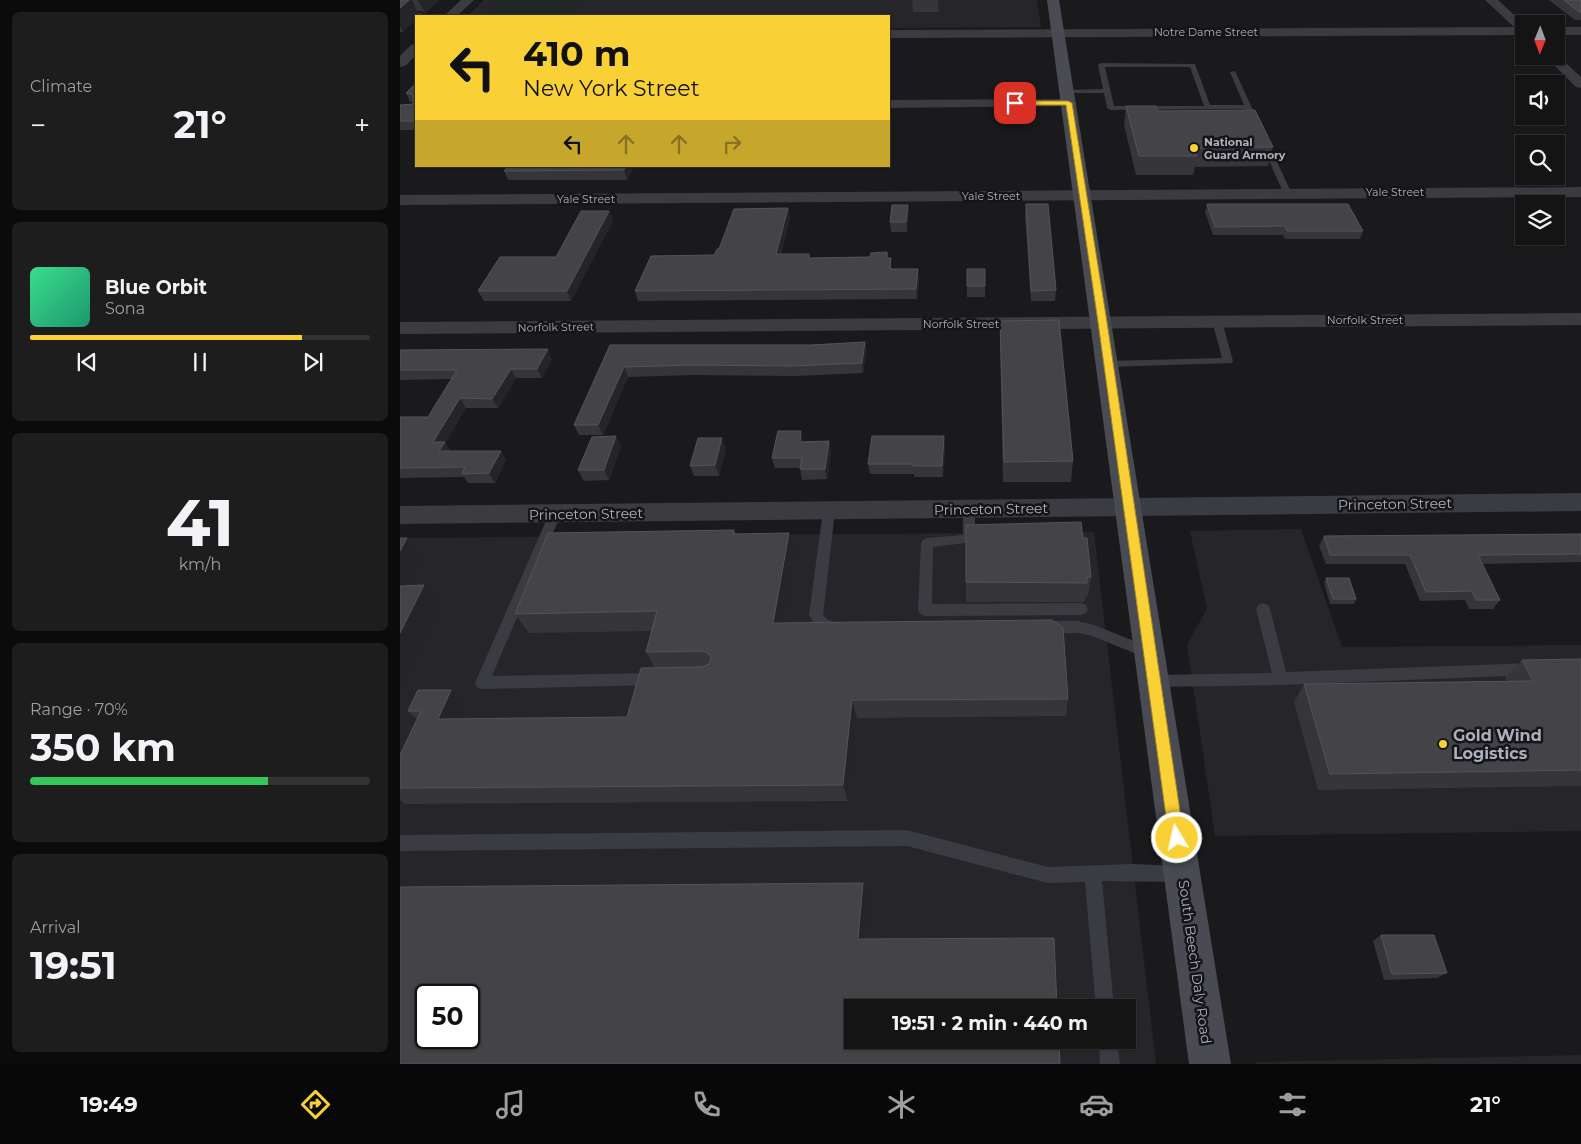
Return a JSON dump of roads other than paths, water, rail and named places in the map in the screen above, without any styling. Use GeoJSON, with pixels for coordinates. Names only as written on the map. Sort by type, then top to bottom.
{"type":"FeatureCollection","features":[{"type":"Feature","properties":{"kind":"main road","name":"South Beech Daly Road"},"geometry":{"type":"LineString","coordinates":[[1053,0],[1210,1064]]}},
{"type":"Feature","properties":{"kind":"street"},"geometry":{"type":"LineString","coordinates":[[451,15],[468,0]]}},
{"type":"Feature","properties":{"kind":"street"},"geometry":{"type":"LineString","coordinates":[[1491,0],[1515,23]]}},
{"type":"Feature","properties":{"kind":"street","name":"Notre Dame Street"},"geometry":{"type":"LineString","coordinates":[[890,34],[1515,31]]}},
{"type":"Feature","properties":{"kind":"street"},"geometry":{"type":"LineString","coordinates":[[1565,31],[1581,31]]}},
{"type":"Feature","properties":{"kind":"street"},"geometry":{"type":"LineString","coordinates":[[400,63],[409,50]]}},
{"type":"Feature","properties":{"kind":"street"},"geometry":{"type":"LineString","coordinates":[[1561,65],[1581,84]]}},
{"type":"Feature","properties":{"kind":"street"},"geometry":{"type":"LineString","coordinates":[[890,104],[1068,97]]}},
{"type":"Feature","properties":{"kind":"street","name":"Yale Street"},"geometry":{"type":"LineString","coordinates":[[400,200],[1287,192],[1581,192]]}},
{"type":"Feature","properties":{"kind":"street","name":"Norfolk Street"},"geometry":{"type":"LineString","coordinates":[[400,328],[1581,319]]}},
{"type":"Feature","properties":{"kind":"street","name":"Princeton Street"},"geometry":{"type":"LineString","coordinates":[[400,515],[1581,502]]}},
{"type":"Feature","properties":{"kind":"lane"},"geometry":{"type":"LineString","coordinates":[[400,15],[421,15]]}},
{"type":"Feature","properties":{"kind":"lane"},"geometry":{"type":"LineString","coordinates":[[1207,106],[1193,64],[1101,64],[1111,108],[1248,106]]}},
{"type":"Feature","properties":{"kind":"lane"},"geometry":{"type":"LineString","coordinates":[[1232,72],[1287,192]]}},
{"type":"Feature","properties":{"kind":"lane"},"geometry":{"type":"LineString","coordinates":[[1068,97],[1107,91]]}},
{"type":"Feature","properties":{"kind":"lane"},"geometry":{"type":"LineString","coordinates":[[1108,364],[1228,362],[1217,321]]}},
{"type":"Feature","properties":{"kind":"lane"},"geometry":{"type":"LineString","coordinates":[[969,509],[969,539],[927,543],[926,610],[1081,609]]}},
{"type":"Feature","properties":{"kind":"lane"},"geometry":{"type":"LineString","coordinates":[[829,511],[816,616],[818,622],[823,626],[844,628]]}},
{"type":"Feature","properties":{"kind":"lane"},"geometry":{"type":"LineString","coordinates":[[555,514],[482,683],[671,678]]}},
{"type":"Feature","properties":{"kind":"lane"},"geometry":{"type":"LineString","coordinates":[[1263,609],[1281,679]]}},
{"type":"Feature","properties":{"kind":"lane"},"geometry":{"type":"LineString","coordinates":[[1029,627],[1086,629],[1149,653]]}},
{"type":"Feature","properties":{"kind":"lane"},"geometry":{"type":"LineString","coordinates":[[1154,681],[1281,679],[1469,670],[1544,669]]}},
{"type":"Feature","properties":{"kind":"lane"},"geometry":{"type":"LineString","coordinates":[[400,843],[907,838],[1048,875],[1093,873],[1182,874]]}},
{"type":"Feature","properties":{"kind":"lane"},"geometry":{"type":"LineString","coordinates":[[1093,873],[1104,999]]}},
{"type":"Feature","properties":{"kind":"lane"},"geometry":{"type":"LineString","coordinates":[[1109,1049],[1110,1064]]}},
{"type":"Feature","properties":{"kind":"place","name":"National Guard Armory"},"geometry":{"type":"Point","coordinates":[1194,148]}},
{"type":"Feature","properties":{"kind":"place","name":"Gold Wind Logistics"},"geometry":{"type":"Point","coordinates":[1443,744]}}]}
